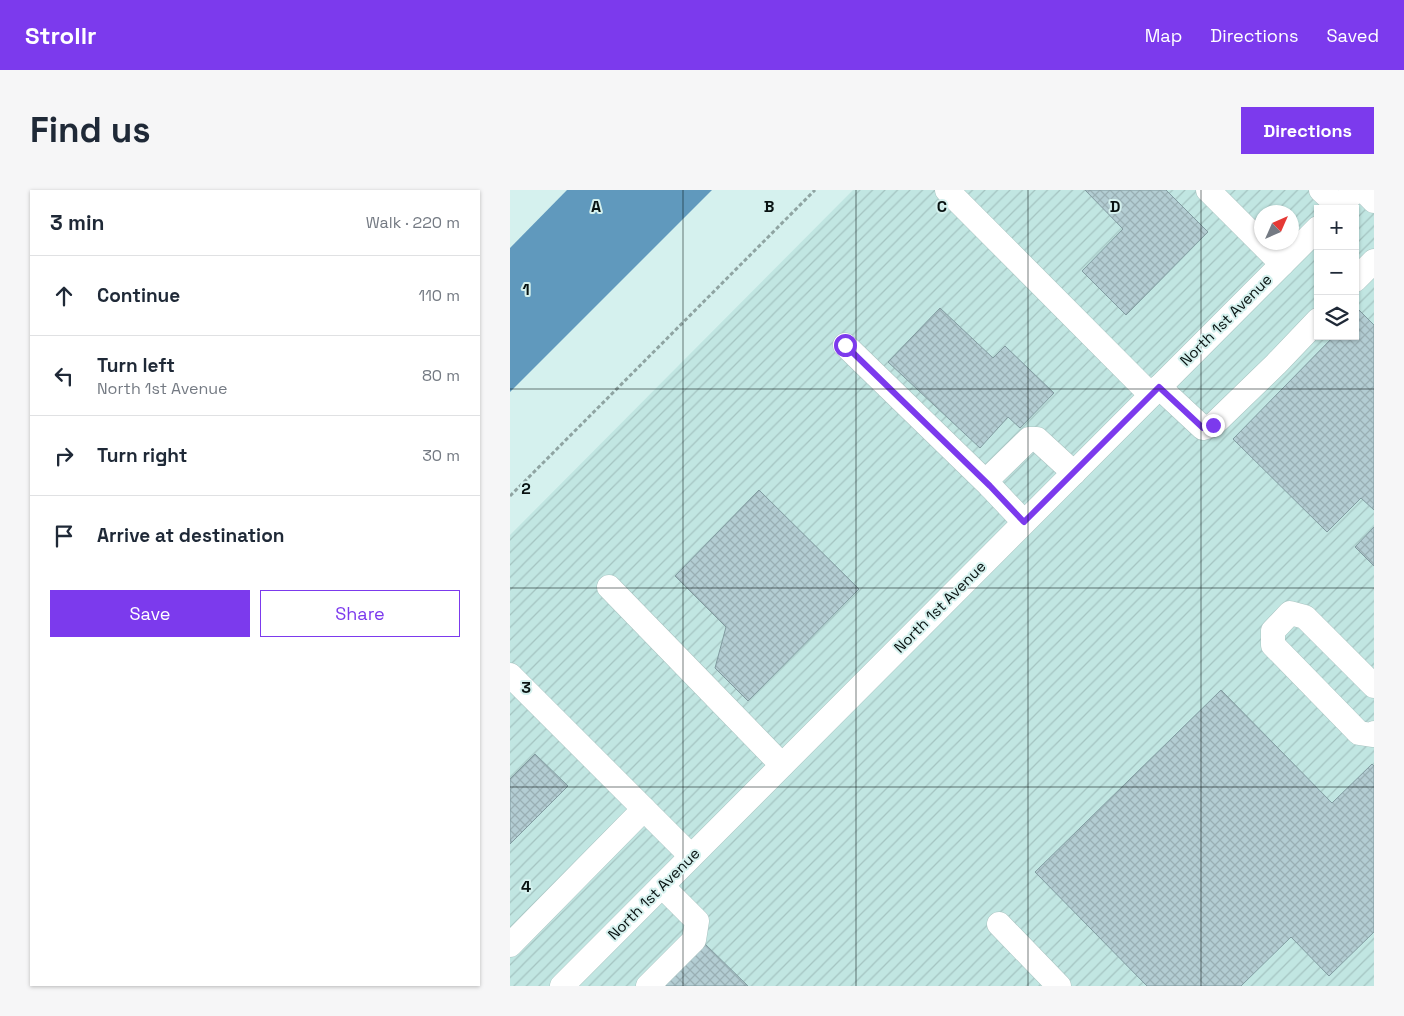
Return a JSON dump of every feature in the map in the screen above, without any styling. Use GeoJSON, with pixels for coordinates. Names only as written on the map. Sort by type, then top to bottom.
{"type":"FeatureCollection","features":[{"type":"Feature","properties":{"kind":"street"},"geometry":{"type":"LineString","coordinates":[[947,190],[1155,391],[1203,428],[1213,425],[1314,324]]}},
{"type":"Feature","properties":{"kind":"street"},"geometry":{"type":"LineString","coordinates":[[1208,190],[1282,264]]}},
{"type":"Feature","properties":{"kind":"street"},"geometry":{"type":"LineString","coordinates":[[1321,190],[1335,205]]}},
{"type":"Feature","properties":{"kind":"street"},"geometry":{"type":"LineString","coordinates":[[1341,205],[1356,190]]}},
{"type":"Feature","properties":{"kind":"street"},"geometry":{"type":"LineString","coordinates":[[1363,190],[1374,200]]}},
{"type":"Feature","properties":{"kind":"street","name":"North 1st Avenue"},"geometry":{"type":"LineString","coordinates":[[562,986],[1314,232]]}},
{"type":"Feature","properties":{"kind":"street"},"geometry":{"type":"LineString","coordinates":[[1359,276],[1373,263]]}},
{"type":"Feature","properties":{"kind":"street"},"geometry":{"type":"LineString","coordinates":[[845,345],[990,486],[1024,522]]}},
{"type":"Feature","properties":{"kind":"street"},"geometry":{"type":"LineString","coordinates":[[990,486],[988,479],[1028,439],[1037,439],[1074,473]]}},
{"type":"Feature","properties":{"kind":"street"},"geometry":{"type":"LineString","coordinates":[[609,587],[782,765]]}},
{"type":"Feature","properties":{"kind":"street"},"geometry":{"type":"LineString","coordinates":[[1374,686],[1305,617],[1290,613],[1273,630],[1273,645],[1359,733],[1372,735],[1374,733]]}},
{"type":"Feature","properties":{"kind":"street"},"geometry":{"type":"LineString","coordinates":[[510,675],[691,856]]}},
{"type":"Feature","properties":{"kind":"street"},"geometry":{"type":"LineString","coordinates":[[510,945],[644,809]]}},
{"type":"Feature","properties":{"kind":"street"},"geometry":{"type":"LineString","coordinates":[[648,986],[694,940],[697,921],[662,886]]}},
{"type":"Feature","properties":{"kind":"street"},"geometry":{"type":"LineString","coordinates":[[998,924],[1059,986]]}},
{"type":"Feature","properties":{"kind":"path"},"geometry":{"type":"LineString","coordinates":[[510,496],[815,190]]}},
{"type":"Feature","properties":{"kind":"shaded area"},"geometry":{"type":"Polygon","coordinates":[[[853,190],[1374,190],[1374,986],[510,986],[510,535],[853,190]]]}},
{"type":"Feature","properties":{"kind":"water"},"geometry":{"type":"Polygon","coordinates":[[[567,190],[712,190],[510,392],[510,248],[567,190]]]}},
{"type":"Feature","properties":{"kind":"building"},"geometry":{"type":"Polygon","coordinates":[[[1085,190],[1166,190],[1208,232],[1126,315],[1082,271],[1123,229],[1085,190]]]}},
{"type":"Feature","properties":{"kind":"building"},"geometry":{"type":"Polygon","coordinates":[[[940,308],[993,358],[1005,346],[1054,393],[1020,428],[1008,417],[980,448],[888,362],[940,308]]]}},
{"type":"Feature","properties":{"kind":"building"},"geometry":{"type":"Polygon","coordinates":[[[1359,310],[1374,325],[1374,510],[1361,498],[1327,532],[1233,439],[1330,340],[1359,340],[1359,310]]]}},
{"type":"Feature","properties":{"kind":"building"},"geometry":{"type":"Polygon","coordinates":[[[759,490],[859,589],[748,701],[715,668],[726,627],[675,576],[759,490]]]}},
{"type":"Feature","properties":{"kind":"building"},"geometry":{"type":"Polygon","coordinates":[[[1374,527],[1374,566],[1355,547],[1374,527]]]}},
{"type":"Feature","properties":{"kind":"building"},"geometry":{"type":"Polygon","coordinates":[[[1221,690],[1332,803],[1372,764],[1374,766],[1374,932],[1329,976],[1291,937],[1241,986],[1147,986],[1035,872],[1221,690]]]}},
{"type":"Feature","properties":{"kind":"building"},"geometry":{"type":"Polygon","coordinates":[[[535,754],[568,786],[510,844],[510,779],[535,754]]]}},
{"type":"Feature","properties":{"kind":"building"},"geometry":{"type":"Polygon","coordinates":[[[704,943],[748,986],[661,986],[704,943]]]}},
{"type":"Feature","properties":{"kind":"route"},"geometry":{"type":"LineString","coordinates":[[845,345],[990,486],[1024,522],[1159,387],[1203,428],[1213,425]]}}]}
